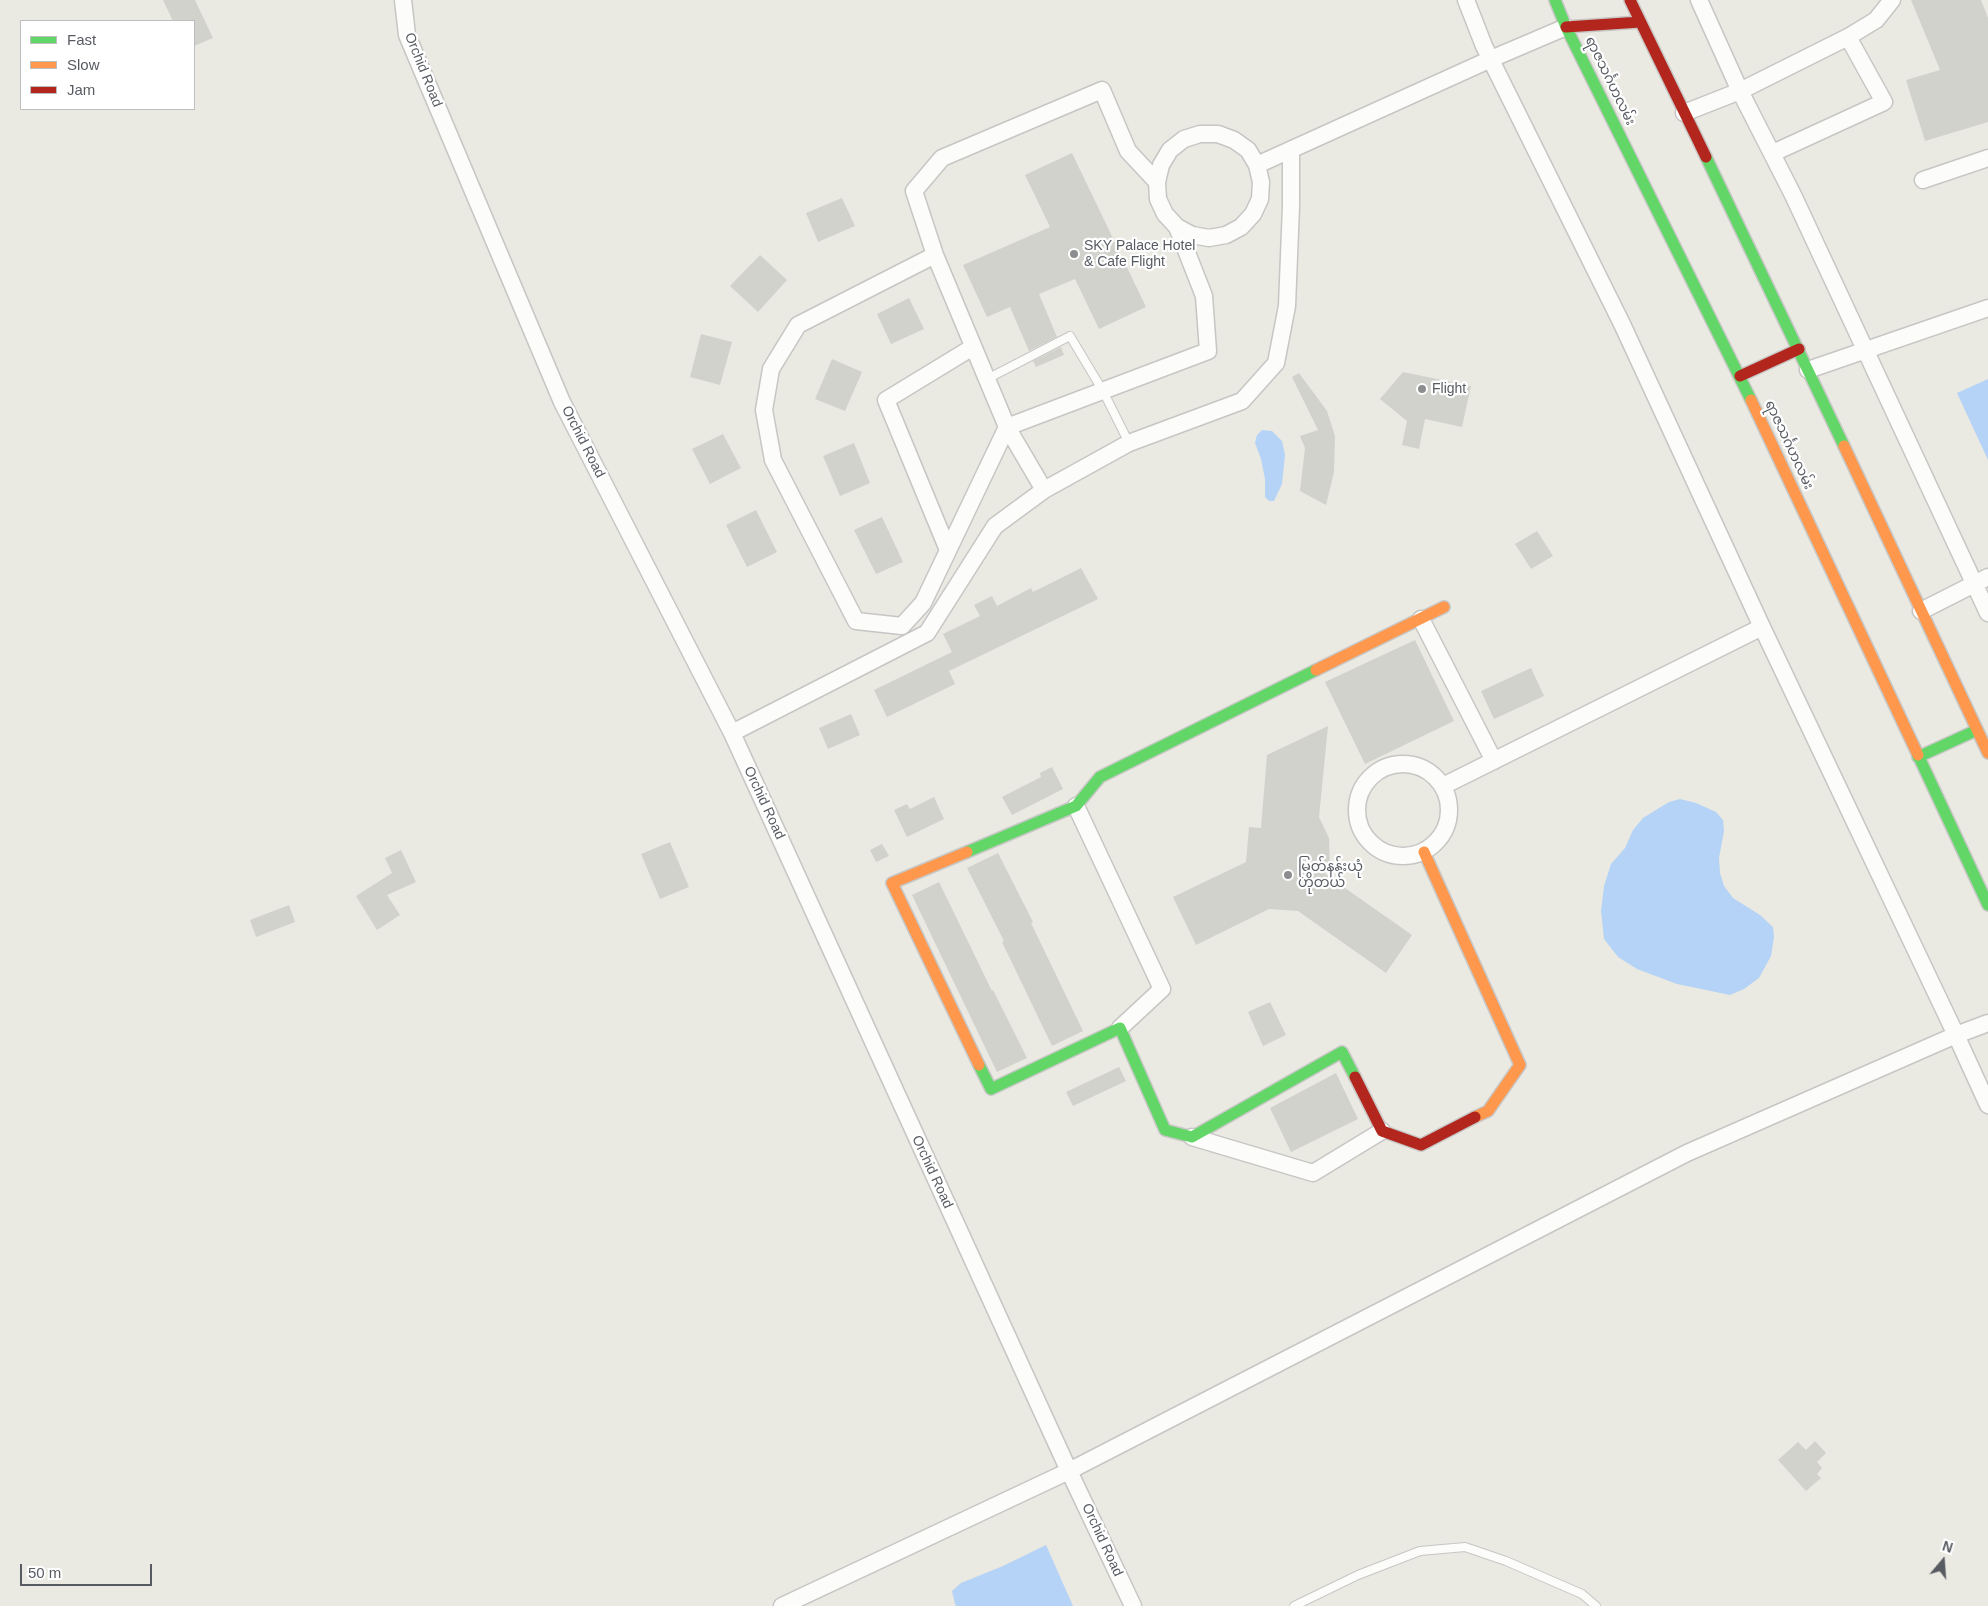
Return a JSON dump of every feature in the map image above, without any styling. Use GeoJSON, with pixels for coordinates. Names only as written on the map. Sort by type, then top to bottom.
{"type":"FeatureCollection","features":[{"type":"Feature","properties":{"kind":"main road","name":"ရာဇသင်္ဂဟလမ်း"},"geometry":{"type":"LineString","coordinates":[[1555,0],[1566,27],[1740,376],[1988,905]]}},
{"type":"Feature","properties":{"kind":"main road"},"geometry":{"type":"LineString","coordinates":[[1630,0],[1799,349],[1988,753]]}},
{"type":"Feature","properties":{"kind":"main road"},"geometry":{"type":"LineString","coordinates":[[1566,27],[1640,22]]}},
{"type":"Feature","properties":{"kind":"main road"},"geometry":{"type":"LineString","coordinates":[[1740,376],[1799,349]]}},
{"type":"Feature","properties":{"kind":"main road"},"geometry":{"type":"LineString","coordinates":[[1424,852],[1520,1065],[1488,1111],[1421,1145],[1382,1130],[1342,1052],[1192,1137],[1165,1130],[1120,1028],[991,1089],[892,883],[1076,806],[1100,777],[1444,607]]}},
{"type":"Feature","properties":{"kind":"main road"},"geometry":{"type":"LineString","coordinates":[[1918,757],[1977,730]]}},
{"type":"Feature","properties":{"kind":"street","name":"Orchid Road"},"geometry":{"type":"LineString","coordinates":[[403,0],[407,34],[562,402],[732,733],[1069,1471],[1133,1606]]}},
{"type":"Feature","properties":{"kind":"street"},"geometry":{"type":"LineString","coordinates":[[1466,0],[1491,59],[1622,324],[1762,627],[1988,1105]]}},
{"type":"Feature","properties":{"kind":"street"},"geometry":{"type":"LineString","coordinates":[[1699,0],[1740,90],[1773,153],[1864,349],[1981,580],[1988,613]]}},
{"type":"Feature","properties":{"kind":"street"},"geometry":{"type":"LineString","coordinates":[[1684,113],[1740,90],[1848,37],[1876,20],[1892,0]]}},
{"type":"Feature","properties":{"kind":"street"},"geometry":{"type":"LineString","coordinates":[[1258,165],[1566,27]]}},
{"type":"Feature","properties":{"kind":"street"},"geometry":{"type":"LineString","coordinates":[[1773,153],[1884,102],[1848,37]]}},
{"type":"Feature","properties":{"kind":"street"},"geometry":{"type":"LineString","coordinates":[[1044,490],[1007,427],[986,379],[935,255],[914,191],[942,158],[1102,90],[1128,151],[1157,182]]}},
{"type":"Feature","properties":{"kind":"street"},"geometry":{"type":"LineString","coordinates":[[935,255],[798,325],[771,369],[764,410],[773,460],[856,620],[902,626],[923,603],[1007,427],[1208,351],[1204,296],[1177,227],[1166,214],[1158,199],[1157,182],[1161,165],[1170,150],[1184,140],[1200,134],[1218,134],[1234,140],[1248,150],[1258,165],[1261,182],[1260,199],[1253,214],[1241,227],[1226,235],[1209,238],[1192,235],[1177,227]]}},
{"type":"Feature","properties":{"kind":"street"},"geometry":{"type":"LineString","coordinates":[[732,733],[927,633],[995,526],[1044,490],[1129,442],[1242,401],[1276,363],[1287,306],[1291,150]]}},
{"type":"Feature","properties":{"kind":"street"},"geometry":{"type":"LineString","coordinates":[[1923,180],[1988,158]]}},
{"type":"Feature","properties":{"kind":"street"},"geometry":{"type":"LineString","coordinates":[[1808,370],[1864,349],[1988,308]]}},
{"type":"Feature","properties":{"kind":"street"},"geometry":{"type":"LineString","coordinates":[[948,550],[886,400],[973,347]]}},
{"type":"Feature","properties":{"kind":"street"},"geometry":{"type":"LineString","coordinates":[[1922,611],[1981,580]]}},
{"type":"Feature","properties":{"kind":"street"},"geometry":{"type":"LineString","coordinates":[[1421,619],[1494,761]]}},
{"type":"Feature","properties":{"kind":"street"},"geometry":{"type":"LineString","coordinates":[[1443,786],[1762,627]]}},
{"type":"Feature","properties":{"kind":"street"},"geometry":{"type":"LineString","coordinates":[[1404,764],[1419,767],[1433,775],[1443,786],[1449,800],[1450,816],[1448,823],[1437,843],[1424,852],[1410,857],[1394,856],[1380,851],[1368,841],[1360,828],[1356,813],[1358,798],[1364,784],[1375,773],[1389,766],[1404,764]]}},
{"type":"Feature","properties":{"kind":"street"},"geometry":{"type":"LineString","coordinates":[[1076,806],[1162,989],[1120,1028]]}},
{"type":"Feature","properties":{"kind":"street"},"geometry":{"type":"LineString","coordinates":[[782,1606],[1069,1471],[1687,1153],[1956,1035],[1988,1023]]}},
{"type":"Feature","properties":{"kind":"street"},"geometry":{"type":"LineString","coordinates":[[1192,1137],[1314,1174],[1382,1130]]}},
{"type":"Feature","properties":{"kind":"lane"},"geometry":{"type":"LineString","coordinates":[[986,379],[1070,336],[1103,391],[1129,442]]}},
{"type":"Feature","properties":{"kind":"lane"},"geometry":{"type":"LineString","coordinates":[[1294,1606],[1358,1575],[1420,1551],[1465,1547],[1506,1561],[1582,1594],[1596,1606]]}},
{"type":"Feature","properties":{"kind":"water"},"geometry":{"type":"Polygon","coordinates":[[[1988,379],[1988,460],[1957,393],[1988,379]]]}},
{"type":"Feature","properties":{"kind":"water"},"geometry":{"type":"Polygon","coordinates":[[[1262,430],[1272,431],[1282,441],[1285,455],[1282,484],[1274,501],[1269,501],[1265,497],[1265,479],[1255,443],[1257,435],[1262,430]]]}},
{"type":"Feature","properties":{"kind":"water"},"geometry":{"type":"Polygon","coordinates":[[[1680,799],[1696,803],[1716,812],[1723,820],[1724,831],[1719,858],[1720,873],[1724,886],[1733,898],[1760,915],[1773,927],[1774,937],[1771,956],[1759,978],[1744,989],[1730,995],[1677,984],[1637,969],[1618,957],[1604,939],[1601,911],[1604,886],[1611,864],[1625,848],[1633,830],[1643,818],[1669,802],[1680,799]]]}},
{"type":"Feature","properties":{"kind":"water"},"geometry":{"type":"Polygon","coordinates":[[[1046,1545],[1073,1606],[956,1606],[952,1591],[961,1583],[1003,1566],[1046,1545]]]}},
{"type":"Feature","properties":{"kind":"building"},"geometry":{"type":"Polygon","coordinates":[[[163,0],[195,0],[213,38],[195,46],[195,20],[173,20],[163,0]]]}},
{"type":"Feature","properties":{"kind":"building"},"geometry":{"type":"Polygon","coordinates":[[[1911,0],[1981,0],[1988,18],[1988,122],[1925,141],[1906,80],[1940,70],[1911,0]]]}},
{"type":"Feature","properties":{"kind":"building"},"geometry":{"type":"Polygon","coordinates":[[[1072,153],[1146,307],[1099,329],[1075,279],[1039,294],[1057,337],[1029,351],[1010,307],[987,317],[963,265],[1050,227],[1025,175],[1072,153]]]}},
{"type":"Feature","properties":{"kind":"building"},"geometry":{"type":"Polygon","coordinates":[[[842,198],[855,226],[818,242],[806,213],[842,198]]]}},
{"type":"Feature","properties":{"kind":"building"},"geometry":{"type":"Polygon","coordinates":[[[760,255],[787,280],[758,312],[730,286],[760,255]]]}},
{"type":"Feature","properties":{"kind":"building"},"geometry":{"type":"Polygon","coordinates":[[[909,298],[924,329],[891,344],[877,314],[909,298]]]}},
{"type":"Feature","properties":{"kind":"building"},"geometry":{"type":"Polygon","coordinates":[[[701,334],[732,342],[720,385],[690,377],[701,334]]]}},
{"type":"Feature","properties":{"kind":"building"},"geometry":{"type":"Polygon","coordinates":[[[1061,347],[1064,355],[1036,367],[1033,361],[1061,347]]]}},
{"type":"Feature","properties":{"kind":"building"},"geometry":{"type":"Polygon","coordinates":[[[832,359],[862,372],[845,411],[815,399],[832,359]]]}},
{"type":"Feature","properties":{"kind":"building"},"geometry":{"type":"Polygon","coordinates":[[[1403,372],[1471,386],[1462,427],[1425,419],[1419,449],[1402,445],[1407,421],[1380,399],[1403,372]]]}},
{"type":"Feature","properties":{"kind":"building"},"geometry":{"type":"Polygon","coordinates":[[[1299,373],[1327,411],[1335,436],[1334,472],[1326,505],[1300,491],[1305,448],[1300,436],[1318,430],[1292,377],[1299,373]]]}},
{"type":"Feature","properties":{"kind":"building"},"geometry":{"type":"Polygon","coordinates":[[[723,434],[741,468],[710,484],[692,449],[723,434]]]}},
{"type":"Feature","properties":{"kind":"building"},"geometry":{"type":"Polygon","coordinates":[[[854,443],[870,483],[840,496],[823,456],[854,443]]]}},
{"type":"Feature","properties":{"kind":"building"},"geometry":{"type":"Polygon","coordinates":[[[756,510],[777,552],[747,567],[726,525],[756,510]]]}},
{"type":"Feature","properties":{"kind":"building"},"geometry":{"type":"Polygon","coordinates":[[[882,517],[903,562],[876,574],[854,530],[882,517]]]}},
{"type":"Feature","properties":{"kind":"building"},"geometry":{"type":"Polygon","coordinates":[[[1537,531],[1553,556],[1531,569],[1515,544],[1537,531]]]}},
{"type":"Feature","properties":{"kind":"building"},"geometry":{"type":"Polygon","coordinates":[[[1081,568],[1098,599],[949,671],[955,684],[887,717],[874,690],[952,652],[943,634],[980,616],[974,605],[992,596],[997,606],[1031,588],[1033,592],[1081,568]]]}},
{"type":"Feature","properties":{"kind":"building"},"geometry":{"type":"Polygon","coordinates":[[[1415,640],[1454,721],[1365,764],[1325,682],[1415,640]]]}},
{"type":"Feature","properties":{"kind":"building"},"geometry":{"type":"Polygon","coordinates":[[[1531,668],[1544,696],[1494,719],[1481,691],[1531,668]]]}},
{"type":"Feature","properties":{"kind":"building"},"geometry":{"type":"Polygon","coordinates":[[[851,714],[860,735],[828,749],[819,728],[851,714]]]}},
{"type":"Feature","properties":{"kind":"building"},"geometry":{"type":"Polygon","coordinates":[[[1328,726],[1319,817],[1329,838],[1330,867],[1325,874],[1412,935],[1386,973],[1298,911],[1269,909],[1196,945],[1173,897],[1246,862],[1249,827],[1261,828],[1267,755],[1328,726]]]}},
{"type":"Feature","properties":{"kind":"building"},"geometry":{"type":"Polygon","coordinates":[[[1052,767],[1063,789],[1012,815],[1002,797],[1041,777],[1040,773],[1052,767]]]}},
{"type":"Feature","properties":{"kind":"building"},"geometry":{"type":"Polygon","coordinates":[[[934,797],[944,819],[907,837],[894,810],[907,804],[910,809],[934,797]]]}},
{"type":"Feature","properties":{"kind":"building"},"geometry":{"type":"Polygon","coordinates":[[[670,842],[689,887],[660,899],[641,854],[670,842]]]}},
{"type":"Feature","properties":{"kind":"building"},"geometry":{"type":"Polygon","coordinates":[[[882,844],[889,856],[876,862],[870,850],[882,844]]]}},
{"type":"Feature","properties":{"kind":"building"},"geometry":{"type":"Polygon","coordinates":[[[401,850],[416,882],[387,895],[400,915],[377,930],[356,896],[392,873],[385,858],[401,850]]]}},
{"type":"Feature","properties":{"kind":"building"},"geometry":{"type":"Polygon","coordinates":[[[998,853],[1033,922],[1031,923],[1083,1031],[1052,1046],[1002,942],[1004,941],[967,868],[998,853]]]}},
{"type":"Feature","properties":{"kind":"building"},"geometry":{"type":"Polygon","coordinates":[[[939,882],[1027,1058],[997,1072],[912,895],[939,882]]]}},
{"type":"Feature","properties":{"kind":"building"},"geometry":{"type":"Polygon","coordinates":[[[289,905],[295,922],[256,937],[250,920],[289,905]]]}},
{"type":"Feature","properties":{"kind":"building"},"geometry":{"type":"Polygon","coordinates":[[[1270,1002],[1286,1035],[1263,1046],[1248,1012],[1270,1002]]]}},
{"type":"Feature","properties":{"kind":"building"},"geometry":{"type":"Polygon","coordinates":[[[1119,1067],[1126,1081],[1073,1106],[1066,1092],[1119,1067]]]}},
{"type":"Feature","properties":{"kind":"building"},"geometry":{"type":"Polygon","coordinates":[[[1336,1073],[1358,1119],[1291,1152],[1270,1108],[1336,1073]]]}},
{"type":"Feature","properties":{"kind":"building"},"geometry":{"type":"Polygon","coordinates":[[[1815,1441],[1826,1453],[1817,1462],[1822,1468],[1817,1474],[1821,1478],[1806,1491],[1778,1460],[1798,1442],[1806,1450],[1815,1441]]]}},
{"type":"Feature","properties":{"kind":"traffic: fast"},"geometry":{"type":"LineString","coordinates":[[1555,0],[1566,27],[1751,400]]}},
{"type":"Feature","properties":{"kind":"traffic: fast"},"geometry":{"type":"LineString","coordinates":[[1706,157],[1844,446]]}},
{"type":"Feature","properties":{"kind":"traffic: fast"},"geometry":{"type":"LineString","coordinates":[[967,852],[1076,806],[1100,777],[1316,670]]}},
{"type":"Feature","properties":{"kind":"traffic: fast"},"geometry":{"type":"LineString","coordinates":[[1918,757],[1977,730]]}},
{"type":"Feature","properties":{"kind":"traffic: fast"},"geometry":{"type":"LineString","coordinates":[[1918,755],[1988,905]]}},
{"type":"Feature","properties":{"kind":"traffic: fast"},"geometry":{"type":"LineString","coordinates":[[979,1065],[991,1089],[1120,1028],[1165,1130],[1192,1137],[1342,1052],[1355,1077]]}},
{"type":"Feature","properties":{"kind":"traffic: slow"},"geometry":{"type":"LineString","coordinates":[[1751,400],[1918,755]]}},
{"type":"Feature","properties":{"kind":"traffic: slow"},"geometry":{"type":"LineString","coordinates":[[1844,446],[1988,753]]}},
{"type":"Feature","properties":{"kind":"traffic: slow"},"geometry":{"type":"LineString","coordinates":[[1316,670],[1444,607]]}},
{"type":"Feature","properties":{"kind":"traffic: slow"},"geometry":{"type":"LineString","coordinates":[[967,852],[892,883],[979,1065]]}},
{"type":"Feature","properties":{"kind":"traffic: slow"},"geometry":{"type":"LineString","coordinates":[[1424,852],[1520,1065],[1488,1111],[1475,1117]]}},
{"type":"Feature","properties":{"kind":"traffic: jam"},"geometry":{"type":"LineString","coordinates":[[1630,0],[1706,157]]}},
{"type":"Feature","properties":{"kind":"traffic: jam"},"geometry":{"type":"LineString","coordinates":[[1566,27],[1640,22]]}},
{"type":"Feature","properties":{"kind":"traffic: jam"},"geometry":{"type":"LineString","coordinates":[[1740,376],[1799,349]]}},
{"type":"Feature","properties":{"kind":"traffic: jam"},"geometry":{"type":"LineString","coordinates":[[1355,1077],[1382,1131],[1421,1145],[1475,1117]]}},
{"type":"Feature","properties":{"kind":"place","name":"SKY Palace Hotel & Cafe Flight"},"geometry":{"type":"Point","coordinates":[1074,254]}},
{"type":"Feature","properties":{"kind":"place","name":"Flight"},"geometry":{"type":"Point","coordinates":[1422,389]}},
{"type":"Feature","properties":{"kind":"place","name":"မြတ်နန်းယုံ ဟိုတယ်"},"geometry":{"type":"Point","coordinates":[1288,875]}}]}
